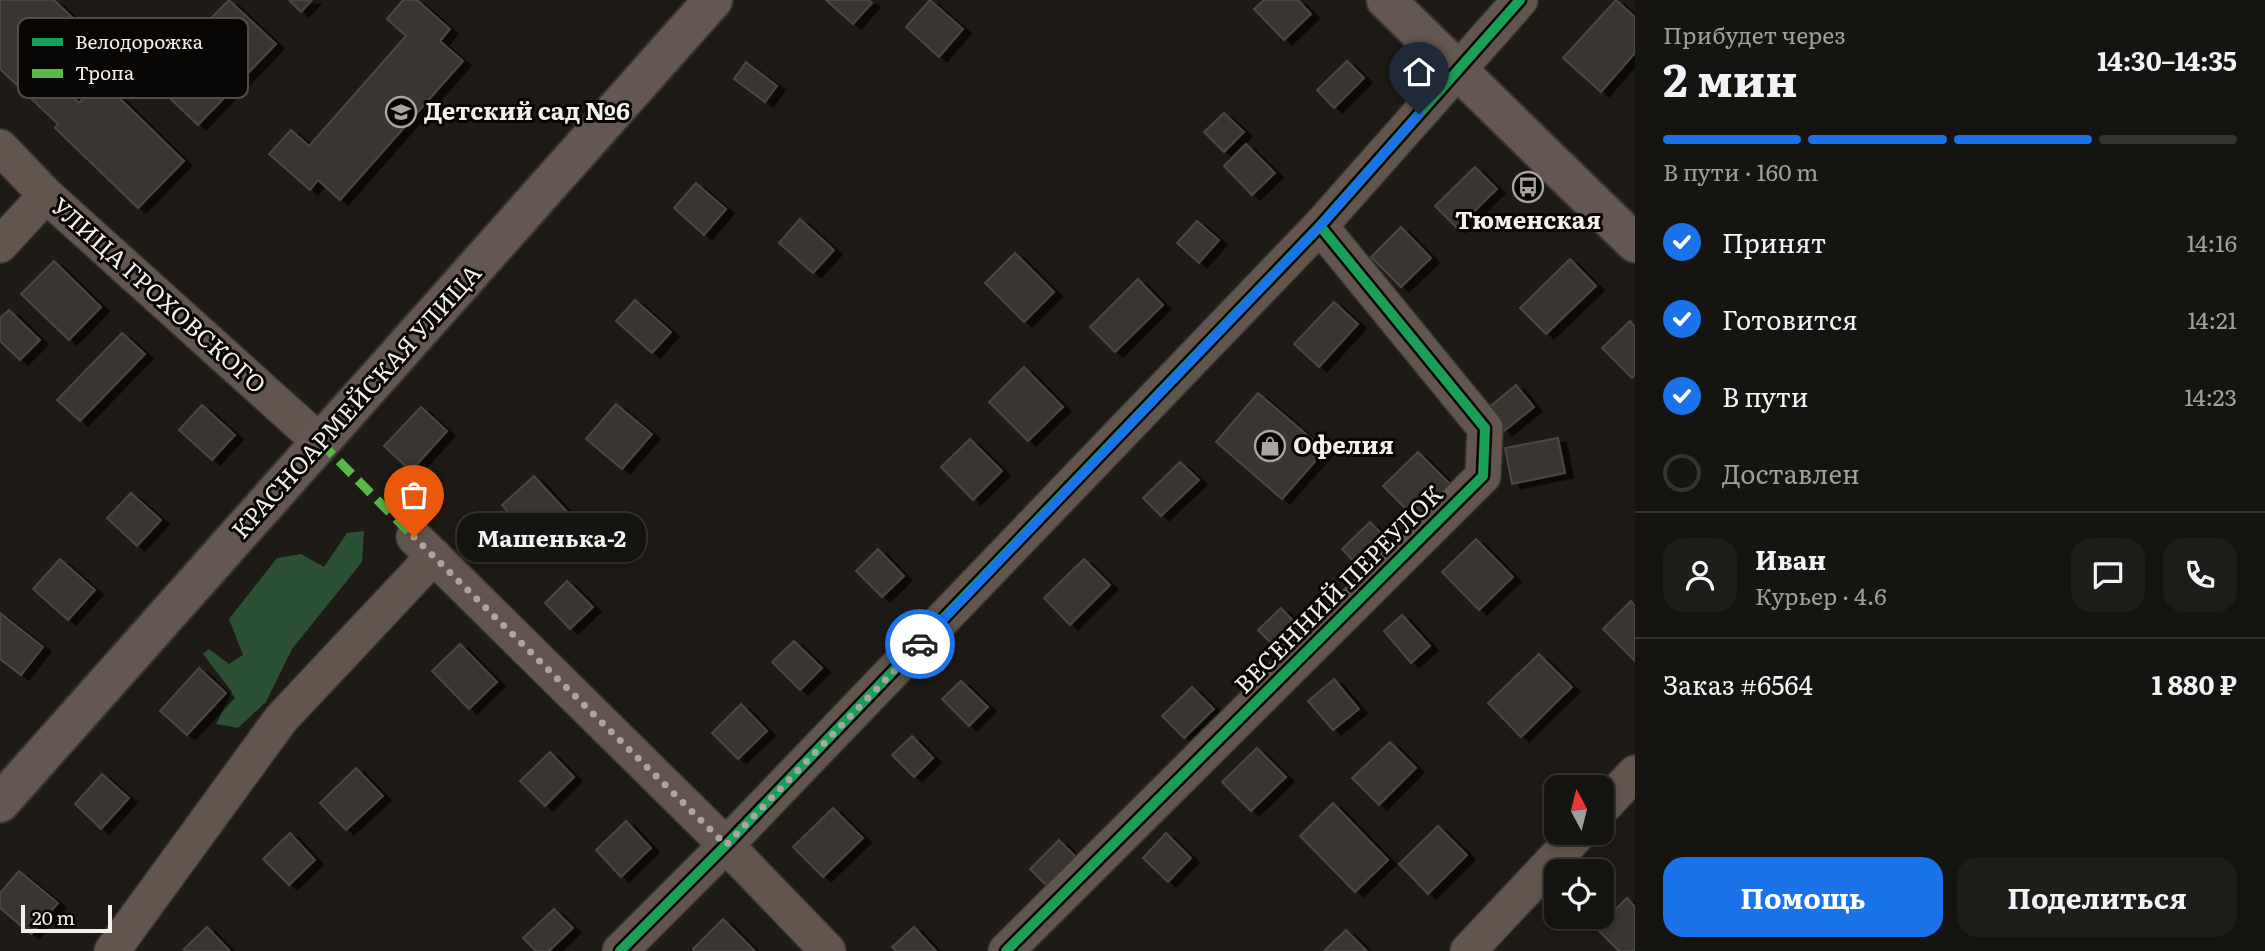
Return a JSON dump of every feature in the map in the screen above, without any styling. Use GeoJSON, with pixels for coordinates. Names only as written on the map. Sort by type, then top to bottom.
{"type":"FeatureCollection","features":[{"type":"Feature","properties":{"kind":"main road","name":"КРАСНОАРМЕЙСКАЯ УЛИЦА"},"geometry":{"type":"LineString","coordinates":[[0,803],[713,0]]}},
{"type":"Feature","properties":{"kind":"main road"},"geometry":{"type":"LineString","coordinates":[[1386,0],[1635,243]]}},
{"type":"Feature","properties":{"kind":"street"},"geometry":{"type":"LineString","coordinates":[[620,951],[726,845],[1320,226],[1520,0]]}},
{"type":"Feature","properties":{"kind":"street","name":"УЛИЦА ГРОХОВСКОГО"},"geometry":{"type":"LineString","coordinates":[[0,147],[46,195],[320,442]]}},
{"type":"Feature","properties":{"kind":"street"},"geometry":{"type":"LineString","coordinates":[[0,245],[46,195]]}},
{"type":"Feature","properties":{"kind":"street","name":"ВЕСЕННИЙ ПЕРЕУЛОК"},"geometry":{"type":"LineString","coordinates":[[1006,951],[1483,476],[1485,428],[1320,226]]}},
{"type":"Feature","properties":{"kind":"street"},"geometry":{"type":"LineString","coordinates":[[112,951],[281,719],[424,547],[726,845],[828,951]]}},
{"type":"Feature","properties":{"kind":"street"},"geometry":{"type":"LineString","coordinates":[[1614,796],[1635,774]]}},
{"type":"Feature","properties":{"kind":"street"},"geometry":{"type":"LineString","coordinates":[[1468,951],[1568,845]]}},
{"type":"Feature","properties":{"kind":"green space"},"geometry":{"type":"Polygon","coordinates":[[[364,531],[362,562],[292,649],[266,702],[238,728],[216,724],[232,692],[203,654],[209,649],[229,664],[243,655],[229,619],[277,558],[301,554],[324,567],[347,533],[364,531]]]}},
{"type":"Feature","properties":{"kind":"building"},"geometry":{"type":"Polygon","coordinates":[[[0,0],[54,0],[73,18],[18,18],[18,86],[0,69],[0,0]]]}},
{"type":"Feature","properties":{"kind":"building"},"geometry":{"type":"Polygon","coordinates":[[[229,0],[276,44],[248,73],[248,18],[211,18],[229,0]]]}},
{"type":"Feature","properties":{"kind":"building"},"geometry":{"type":"Polygon","coordinates":[[[289,0],[312,0],[301,12],[289,0]]]}},
{"type":"Feature","properties":{"kind":"building"},"geometry":{"type":"Polygon","coordinates":[[[403,0],[417,0],[450,29],[440,41],[463,61],[340,200],[318,180],[310,190],[269,154],[291,130],[309,146],[406,36],[387,19],[403,0]]]}},
{"type":"Feature","properties":{"kind":"building"},"geometry":{"type":"Polygon","coordinates":[[[826,0],[869,0],[872,3],[853,24],[826,0]]]}},
{"type":"Feature","properties":{"kind":"building"},"geometry":{"type":"Polygon","coordinates":[[[930,0],[963,29],[939,57],[906,27],[930,0]]]}},
{"type":"Feature","properties":{"kind":"building"},"geometry":{"type":"Polygon","coordinates":[[[1264,0],[1298,0],[1311,14],[1284,40],[1254,9],[1264,0]]]}},
{"type":"Feature","properties":{"kind":"building"},"geometry":{"type":"Polygon","coordinates":[[[1616,0],[1635,17],[1635,53],[1601,92],[1563,58],[1616,0]]]}},
{"type":"Feature","properties":{"kind":"building"},"geometry":{"type":"Polygon","coordinates":[[[1347,61],[1364,78],[1334,108],[1317,90],[1347,61]]]}},
{"type":"Feature","properties":{"kind":"building"},"geometry":{"type":"Polygon","coordinates":[[[746,62],[777,86],[765,102],[734,79],[746,62]]]}},
{"type":"Feature","properties":{"kind":"building"},"geometry":{"type":"Polygon","coordinates":[[[31,98],[74,98],[79,103],[84,98],[119,98],[184,161],[138,208],[55,128],[58,124],[31,98]]]}},
{"type":"Feature","properties":{"kind":"building"},"geometry":{"type":"Polygon","coordinates":[[[170,98],[224,98],[198,125],[170,98]]]}},
{"type":"Feature","properties":{"kind":"building"},"geometry":{"type":"Polygon","coordinates":[[[1224,113],[1244,132],[1224,152],[1204,132],[1224,113]]]}},
{"type":"Feature","properties":{"kind":"building"},"geometry":{"type":"Polygon","coordinates":[[[1246,144],[1275,173],[1252,195],[1224,166],[1246,144]]]}},
{"type":"Feature","properties":{"kind":"building"},"geometry":{"type":"Polygon","coordinates":[[[1475,167],[1497,189],[1457,228],[1435,206],[1475,167]]]}},
{"type":"Feature","properties":{"kind":"building"},"geometry":{"type":"Polygon","coordinates":[[[696,183],[726,209],[704,235],[674,208],[696,183]]]}},
{"type":"Feature","properties":{"kind":"building"},"geometry":{"type":"Polygon","coordinates":[[[800,219],[834,250],[813,273],[779,243],[800,219]]]}},
{"type":"Feature","properties":{"kind":"building"},"geometry":{"type":"Polygon","coordinates":[[[1197,221],[1219,240],[1199,263],[1177,243],[1197,221]]]}},
{"type":"Feature","properties":{"kind":"building"},"geometry":{"type":"Polygon","coordinates":[[[1401,227],[1431,258],[1401,287],[1371,257],[1401,227]]]}},
{"type":"Feature","properties":{"kind":"building"},"geometry":{"type":"Polygon","coordinates":[[[1015,253],[1054,292],[1024,322],[985,283],[1015,253]]]}},
{"type":"Feature","properties":{"kind":"building"},"geometry":{"type":"Polygon","coordinates":[[[1570,259],[1596,286],[1546,334],[1520,308],[1570,259]]]}},
{"type":"Feature","properties":{"kind":"building"},"geometry":{"type":"Polygon","coordinates":[[[54,261],[101,307],[69,340],[21,294],[54,261]]]}},
{"type":"Feature","properties":{"kind":"building"},"geometry":{"type":"Polygon","coordinates":[[[1138,279],[1163,305],[1115,352],[1090,327],[1138,279]]]}},
{"type":"Feature","properties":{"kind":"building"},"geometry":{"type":"Polygon","coordinates":[[[635,300],[671,332],[652,353],[616,321],[635,300]]]}},
{"type":"Feature","properties":{"kind":"building"},"geometry":{"type":"Polygon","coordinates":[[[1334,302],[1358,324],[1319,367],[1294,344],[1334,302]]]}},
{"type":"Feature","properties":{"kind":"building"},"geometry":{"type":"Polygon","coordinates":[[[9,310],[40,340],[20,360],[0,341],[0,318],[9,310]]]}},
{"type":"Feature","properties":{"kind":"building"},"geometry":{"type":"Polygon","coordinates":[[[1630,321],[1635,327],[1635,375],[1632,378],[1602,348],[1630,321]]]}},
{"type":"Feature","properties":{"kind":"building"},"geometry":{"type":"Polygon","coordinates":[[[122,333],[145,354],[80,421],[57,400],[122,333]]]}},
{"type":"Feature","properties":{"kind":"building"},"geometry":{"type":"Polygon","coordinates":[[[1024,367],[1063,407],[1028,441],[989,402],[1024,367]]]}},
{"type":"Feature","properties":{"kind":"building"},"geometry":{"type":"Polygon","coordinates":[[[1516,385],[1534,407],[1504,431],[1487,409],[1516,385]]]}},
{"type":"Feature","properties":{"kind":"building","name":"Офелия"},"geometry":{"type":"Polygon","coordinates":[[[1258,393],[1325,450],[1282,499],[1216,442],[1258,393]]]}},
{"type":"Feature","properties":{"kind":"building"},"geometry":{"type":"Polygon","coordinates":[[[616,404],[652,434],[622,469],[586,439],[616,404]]]}},
{"type":"Feature","properties":{"kind":"building"},"geometry":{"type":"Polygon","coordinates":[[[202,405],[235,435],[212,460],[179,430],[202,405]]]}},
{"type":"Feature","properties":{"kind":"building"},"geometry":{"type":"Polygon","coordinates":[[[421,407],[447,431],[411,471],[384,446],[421,407]]]}},
{"type":"Feature","properties":{"kind":"building"},"geometry":{"type":"Polygon","coordinates":[[[1558,438],[1565,473],[1512,484],[1505,448],[1558,438]]]}},
{"type":"Feature","properties":{"kind":"building"},"geometry":{"type":"Polygon","coordinates":[[[970,439],[1002,471],[973,500],[941,467],[970,439]]]}},
{"type":"Feature","properties":{"kind":"building"},"geometry":{"type":"Polygon","coordinates":[[[1418,452],[1451,485],[1416,519],[1383,486],[1418,452]]]}},
{"type":"Feature","properties":{"kind":"building"},"geometry":{"type":"Polygon","coordinates":[[[1180,462],[1199,480],[1161,516],[1143,498],[1180,462]]]}},
{"type":"Feature","properties":{"kind":"building"},"geometry":{"type":"Polygon","coordinates":[[[534,476],[570,515],[538,544],[502,505],[534,476]]]}},
{"type":"Feature","properties":{"kind":"building"},"geometry":{"type":"Polygon","coordinates":[[[131,493],[161,520],[137,546],[107,518],[131,493]]]}},
{"type":"Feature","properties":{"kind":"building"},"geometry":{"type":"Polygon","coordinates":[[[1370,522],[1390,542],[1362,570],[1342,549],[1370,522]]]}},
{"type":"Feature","properties":{"kind":"building"},"geometry":{"type":"Polygon","coordinates":[[[1476,539],[1513,577],[1479,610],[1442,572],[1476,539]]]}},
{"type":"Feature","properties":{"kind":"building"},"geometry":{"type":"Polygon","coordinates":[[[878,549],[904,576],[882,597],[856,571],[878,549]]]}},
{"type":"Feature","properties":{"kind":"building"},"geometry":{"type":"Polygon","coordinates":[[[60,559],[95,590],[68,620],[33,589],[60,559]]]}},
{"type":"Feature","properties":{"kind":"building"},"geometry":{"type":"Polygon","coordinates":[[[1084,559],[1110,585],[1070,625],[1044,598],[1084,559]]]}},
{"type":"Feature","properties":{"kind":"building"},"geometry":{"type":"Polygon","coordinates":[[[567,581],[593,607],[570,629],[545,603],[567,581]]]}},
{"type":"Feature","properties":{"kind":"building"},"geometry":{"type":"Polygon","coordinates":[[[1631,601],[1635,606],[1635,661],[1603,629],[1631,601]]]}},
{"type":"Feature","properties":{"kind":"building"},"geometry":{"type":"Polygon","coordinates":[[[1281,608],[1301,629],[1279,651],[1258,630],[1281,608]]]}},
{"type":"Feature","properties":{"kind":"building"},"geometry":{"type":"Polygon","coordinates":[[[0,613],[43,647],[21,675],[0,659],[0,613]]]}},
{"type":"Feature","properties":{"kind":"building"},"geometry":{"type":"Polygon","coordinates":[[[1402,615],[1430,646],[1411,663],[1384,631],[1402,615]]]}},
{"type":"Feature","properties":{"kind":"building"},"geometry":{"type":"Polygon","coordinates":[[[794,641],[822,668],[800,690],[772,662],[794,641]]]}},
{"type":"Feature","properties":{"kind":"building"},"geometry":{"type":"Polygon","coordinates":[[[460,644],[497,682],[469,709],[432,671],[460,644]]]}},
{"type":"Feature","properties":{"kind":"building"},"geometry":{"type":"Polygon","coordinates":[[[1539,654],[1572,687],[1521,737],[1488,703],[1539,654]]]}},
{"type":"Feature","properties":{"kind":"building"},"geometry":{"type":"Polygon","coordinates":[[[199,668],[226,693],[187,735],[160,711],[199,668]]]}},
{"type":"Feature","properties":{"kind":"building"},"geometry":{"type":"Polygon","coordinates":[[[1334,679],[1359,709],[1333,730],[1308,701],[1334,679]]]}},
{"type":"Feature","properties":{"kind":"building"},"geometry":{"type":"Polygon","coordinates":[[[961,681],[988,707],[969,726],[942,699],[961,681]]]}},
{"type":"Feature","properties":{"kind":"building"},"geometry":{"type":"Polygon","coordinates":[[[1192,687],[1214,709],[1184,738],[1162,716],[1192,687]]]}},
{"type":"Feature","properties":{"kind":"building"},"geometry":{"type":"Polygon","coordinates":[[[741,704],[767,731],[738,759],[712,733],[741,704]]]}},
{"type":"Feature","properties":{"kind":"building"},"geometry":{"type":"Polygon","coordinates":[[[912,736],[933,758],[914,777],[892,755],[912,736]]]}},
{"type":"Feature","properties":{"kind":"building"},"geometry":{"type":"Polygon","coordinates":[[[1390,742],[1416,768],[1379,805],[1352,778],[1390,742]]]}},
{"type":"Feature","properties":{"kind":"building"},"geometry":{"type":"Polygon","coordinates":[[[1257,748],[1286,777],[1251,811],[1222,782],[1257,748]]]}},
{"type":"Feature","properties":{"kind":"building"},"geometry":{"type":"Polygon","coordinates":[[[550,752],[574,777],[545,806],[520,781],[550,752]]]}},
{"type":"Feature","properties":{"kind":"building"},"geometry":{"type":"Polygon","coordinates":[[[356,768],[383,796],[346,830],[320,803],[356,768]]]}},
{"type":"Feature","properties":{"kind":"building"},"geometry":{"type":"Polygon","coordinates":[[[102,774],[129,798],[101,829],[75,804],[102,774]]]}},
{"type":"Feature","properties":{"kind":"building"},"geometry":{"type":"Polygon","coordinates":[[[1333,803],[1388,860],[1355,892],[1300,836],[1333,803]]]}},
{"type":"Feature","properties":{"kind":"building"},"geometry":{"type":"Polygon","coordinates":[[[833,808],[863,838],[823,877],[793,847],[833,808]]]}},
{"type":"Feature","properties":{"kind":"building"},"geometry":{"type":"Polygon","coordinates":[[[626,821],[651,848],[621,877],[596,850],[626,821]]]}},
{"type":"Feature","properties":{"kind":"building"},"geometry":{"type":"Polygon","coordinates":[[[1438,826],[1467,855],[1428,894],[1399,864],[1438,826]]]}},
{"type":"Feature","properties":{"kind":"building"},"geometry":{"type":"Polygon","coordinates":[[[290,833],[315,860],[289,885],[263,859],[290,833]]]}},
{"type":"Feature","properties":{"kind":"building"},"geometry":{"type":"Polygon","coordinates":[[[1166,833],[1191,858],[1168,882],[1143,858],[1166,833]]]}},
{"type":"Feature","properties":{"kind":"building"},"geometry":{"type":"Polygon","coordinates":[[[1059,840],[1077,858],[1047,886],[1030,869],[1059,840]]]}},
{"type":"Feature","properties":{"kind":"building"},"geometry":{"type":"Polygon","coordinates":[[[19,871],[58,903],[31,934],[0,908],[0,893],[19,871]]]}},
{"type":"Feature","properties":{"kind":"building"},"geometry":{"type":"Polygon","coordinates":[[[1627,898],[1635,907],[1635,951],[1619,951],[1597,929],[1614,929],[1614,911],[1627,898]]]}},
{"type":"Feature","properties":{"kind":"building"},"geometry":{"type":"Polygon","coordinates":[[[554,909],[573,928],[549,951],[536,951],[523,938],[554,909]]]}},
{"type":"Feature","properties":{"kind":"building"},"geometry":{"type":"Polygon","coordinates":[[[723,919],[755,951],[693,949],[723,919]]]}},
{"type":"Feature","properties":{"kind":"building"},"geometry":{"type":"Polygon","coordinates":[[[207,927],[230,951],[185,951],[207,927]]]}},
{"type":"Feature","properties":{"kind":"building"},"geometry":{"type":"Polygon","coordinates":[[[914,927],[936,951],[896,951],[892,947],[914,927]]]}},
{"type":"Feature","properties":{"kind":"building"},"geometry":{"type":"Polygon","coordinates":[[[1346,930],[1367,951],[1324,951],[1346,930]]]}},
{"type":"Feature","properties":{"kind":"marked path"},"geometry":{"type":"LineString","coordinates":[[320,442],[414,537]]}},
{"type":"Feature","properties":{"kind":"cycle path"},"geometry":{"type":"LineString","coordinates":[[620,951],[726,845],[1320,226],[1520,0]]}},
{"type":"Feature","properties":{"kind":"cycle path"},"geometry":{"type":"LineString","coordinates":[[1006,951],[1483,476],[1485,428],[1320,226]]}},
{"type":"Feature","properties":{"kind":"way so far"},"geometry":{"type":"LineString","coordinates":[[414,537],[726,845],[920,644]]}},
{"type":"Feature","properties":{"kind":"place","name":"Детский сад №6"},"geometry":{"type":"Point","coordinates":[401,112]}},
{"type":"Feature","properties":{"kind":"place","name":"Тюменская"},"geometry":{"type":"Point","coordinates":[1528,187]}},
{"type":"Feature","properties":{"kind":"place","name":"Офелия"},"geometry":{"type":"Point","coordinates":[1270,446]}},
{"type":"Feature","properties":{"kind":"place","name":"Машенька-2"},"geometry":{"type":"Point","coordinates":[414,537]}},
{"type":"Feature","properties":{"kind":"route"},"geometry":{"type":"LineString","coordinates":[[920,644],[1320,226],[1419,114]]}}]}
